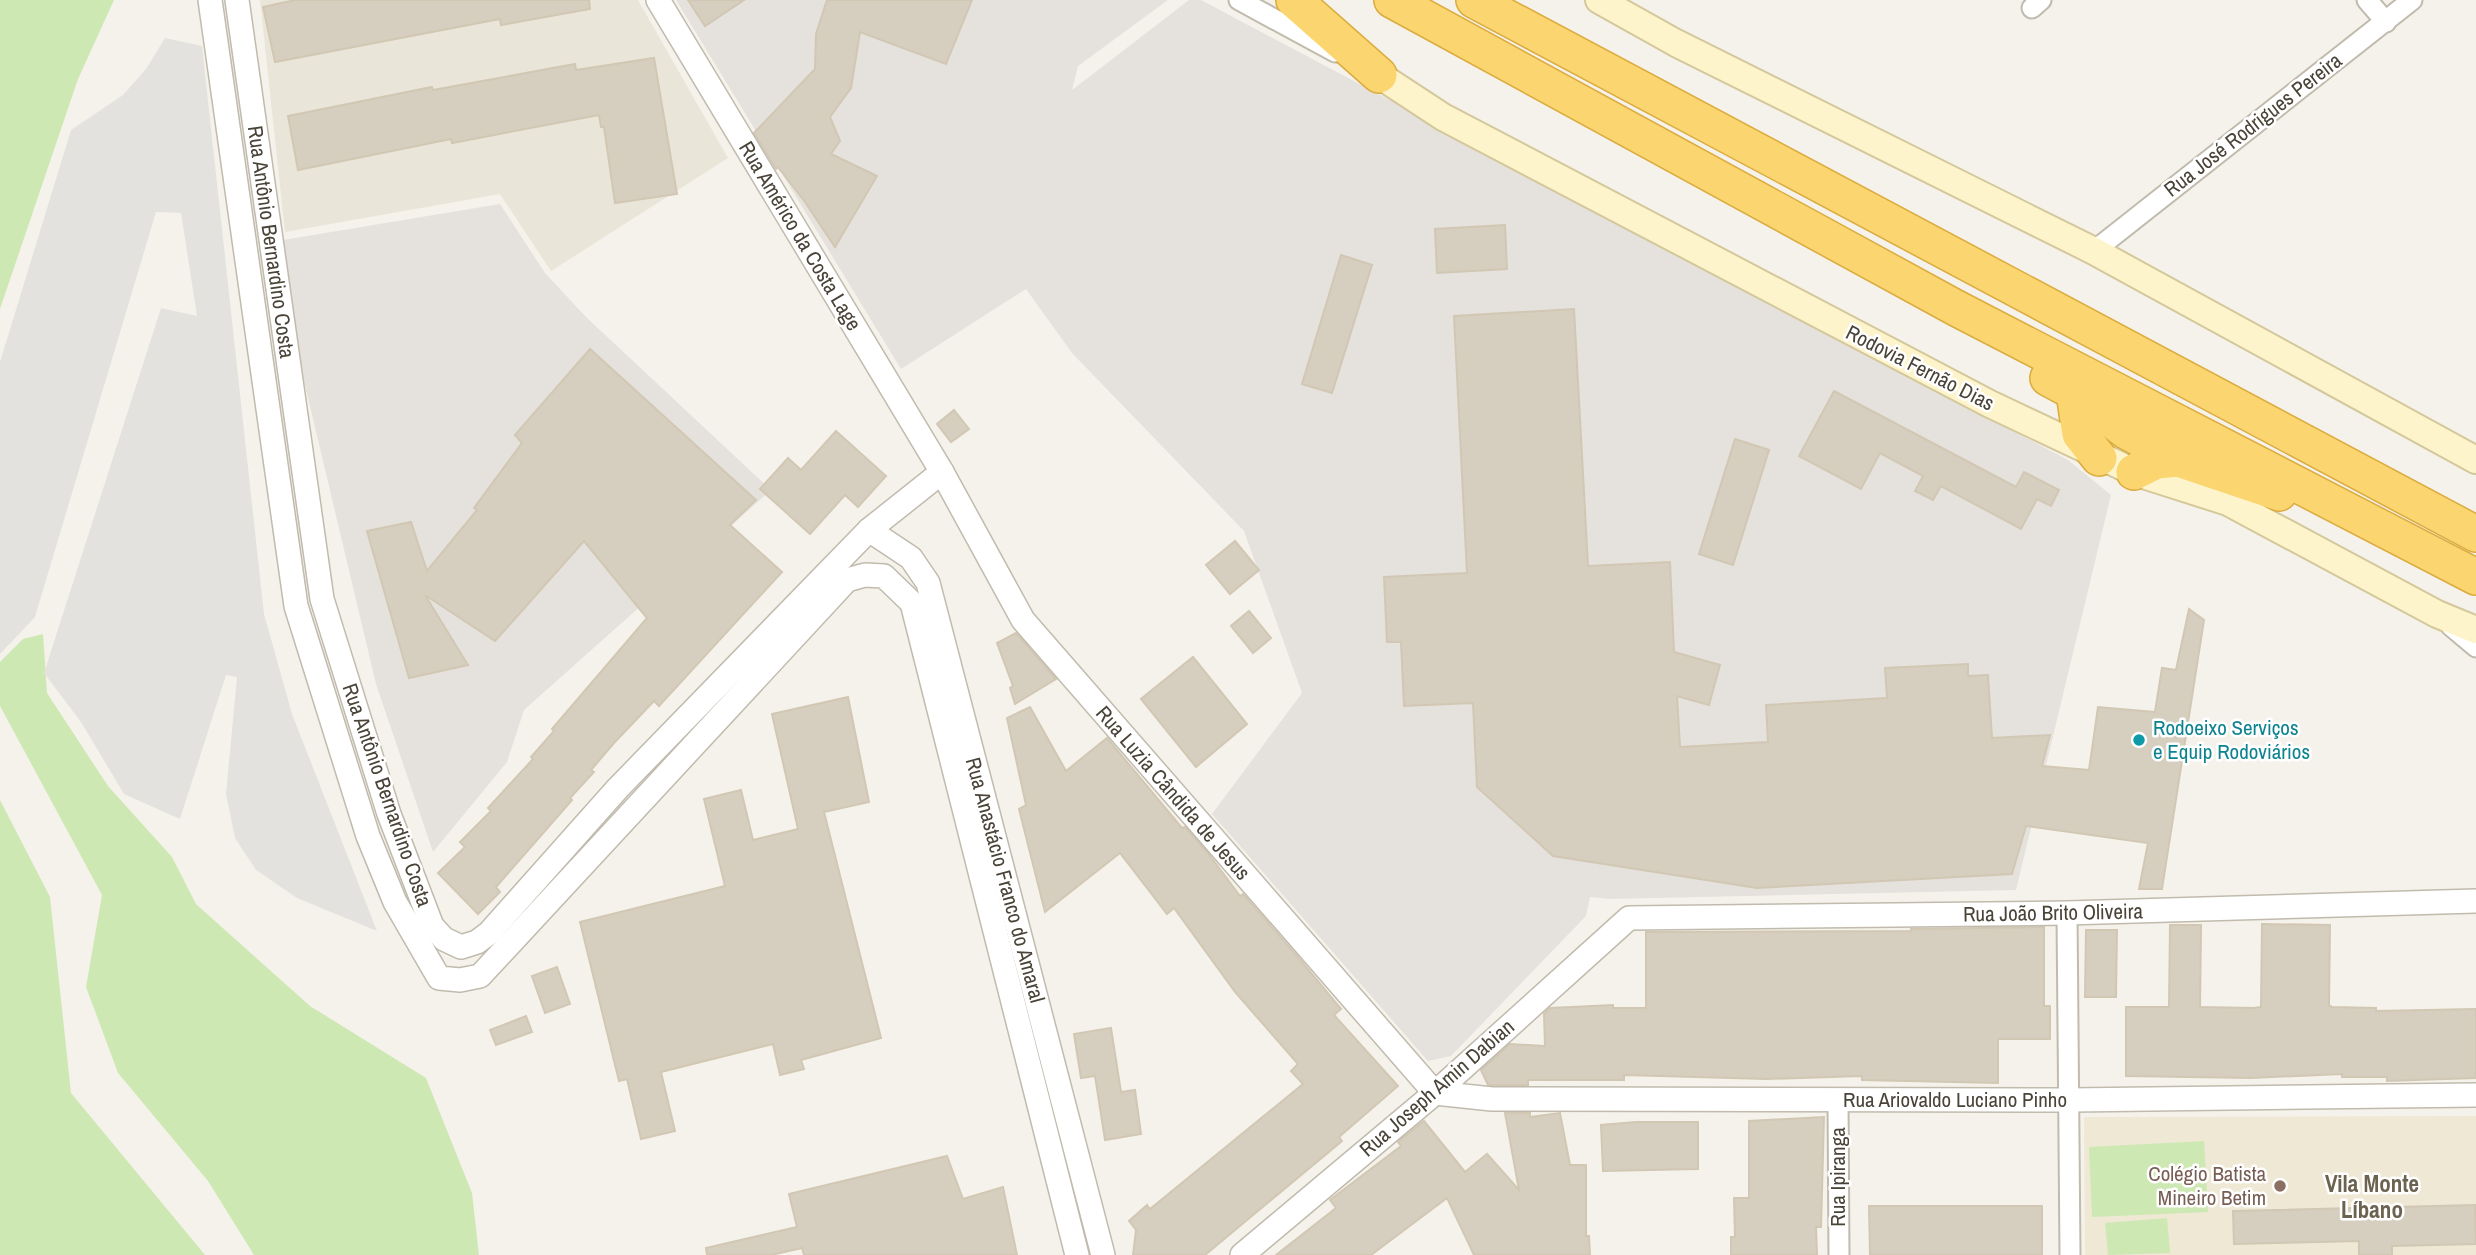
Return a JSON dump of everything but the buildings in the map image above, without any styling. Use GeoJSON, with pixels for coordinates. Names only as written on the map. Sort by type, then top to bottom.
{"type":"FeatureCollection","features":[{"type":"Feature","properties":{"kind":"highway"},"geometry":{"type":"LineString","coordinates":[[1294,0],[1379,75]]}},
{"type":"Feature","properties":{"kind":"highway"},"geometry":{"type":"LineString","coordinates":[[1392,0],[1956,308],[2476,577]]}},
{"type":"Feature","properties":{"kind":"highway"},"geometry":{"type":"LineString","coordinates":[[1474,0],[2476,534]]}},
{"type":"Feature","properties":{"kind":"highway"},"geometry":{"type":"LineString","coordinates":[[1492,0],[1564,46]]}},
{"type":"Feature","properties":{"kind":"highway"},"geometry":{"type":"LineString","coordinates":[[1956,308],[1978,340],[2074,392],[2126,431],[2178,458],[2290,496],[2345,507]]}},
{"type":"Feature","properties":{"kind":"highway"},"geometry":{"type":"LineString","coordinates":[[2074,392],[2080,434],[2099,458]]}},
{"type":"Feature","properties":{"kind":"highway"},"geometry":{"type":"LineString","coordinates":[[2134,472],[2155,461],[2178,458]]}},
{"type":"Feature","properties":{"kind":"main road"},"geometry":{"type":"LineString","coordinates":[[1599,0],[1676,43],[2094,251],[2476,460]]}},
{"type":"Feature","properties":{"kind":"main road","name":"Rodovia Fernão Dias"},"geometry":{"type":"LineString","coordinates":[[1379,75],[1443,117],[1872,344],[2099,458],[2228,502],[2437,614],[2476,630]]}},
{"type":"Feature","properties":{"kind":"street","name":"Rua Antônio Bernardino Costa"},"geometry":{"type":"LineString","coordinates":[[209,0],[296,606],[368,836],[394,902],[439,978],[460,980],[480,976],[847,580]]}},
{"type":"Feature","properties":{"kind":"street","name":"Rua Antônio Bernardino Costa"},"geometry":{"type":"LineString","coordinates":[[237,0],[322,599],[389,814],[432,926],[444,939],[461,947],[483,937],[618,788],[869,530],[942,472]]}},
{"type":"Feature","properties":{"kind":"street","name":"Rua Américo da Costa Lage"},"geometry":{"type":"LineString","coordinates":[[658,0],[942,472]]}},
{"type":"Feature","properties":{"kind":"street"},"geometry":{"type":"LineString","coordinates":[[1239,0],[1379,75]]}},
{"type":"Feature","properties":{"kind":"street"},"geometry":{"type":"LineString","coordinates":[[2367,0],[2386,22]]}},
{"type":"Feature","properties":{"kind":"street","name":"Rua José Rodrigues Pereira"},"geometry":{"type":"LineString","coordinates":[[2094,251],[2412,0]]}},
{"type":"Feature","properties":{"kind":"street","name":"Rua Luzia Cândida de Jesus"},"geometry":{"type":"LineString","coordinates":[[942,472],[1023,620],[1435,1093]]}},
{"type":"Feature","properties":{"kind":"street","name":"Rua Anastácio Franco do Amaral"},"geometry":{"type":"LineString","coordinates":[[869,530],[911,558],[928,583],[1103,1255]]}},
{"type":"Feature","properties":{"kind":"street","name":"Rua Anastácio Franco do Amaral"},"geometry":{"type":"LineString","coordinates":[[847,580],[865,575],[884,576],[912,603],[1077,1255]]}},
{"type":"Feature","properties":{"kind":"street"},"geometry":{"type":"LineString","coordinates":[[2437,614],[2476,647]]}},
{"type":"Feature","properties":{"kind":"street"},"geometry":{"type":"LineString","coordinates":[[618,788],[639,805]]}},
{"type":"Feature","properties":{"kind":"street","name":"Rua João Brito Oliveira"},"geometry":{"type":"LineString","coordinates":[[1629,918],[2067,913],[2476,901]]}},
{"type":"Feature","properties":{"kind":"street"},"geometry":{"type":"LineString","coordinates":[[2067,913],[2071,1100],[2070,1255]]}},
{"type":"Feature","properties":{"kind":"street","name":"Rua Joseph Amin Dabian"},"geometry":{"type":"LineString","coordinates":[[1242,1255],[1435,1093],[1629,918]]}},
{"type":"Feature","properties":{"kind":"street","name":"Rua Ariovaldo Luciano Pinho"},"geometry":{"type":"LineString","coordinates":[[1435,1093],[1492,1099],[1838,1100],[2476,1095]]}},
{"type":"Feature","properties":{"kind":"street","name":"Rua Ipiranga"},"geometry":{"type":"LineString","coordinates":[[1838,1100],[1839,1255]]}},
{"type":"Feature","properties":{"kind":"shaded area"},"geometry":{"type":"Polygon","coordinates":[[[260,0],[638,0],[728,158],[551,271],[500,194],[285,232],[260,0]]]}},
{"type":"Feature","properties":{"kind":"shaded area"},"geometry":{"type":"Polygon","coordinates":[[[676,0],[1168,0],[1078,66],[1072,90],[1189,0],[1201,0],[2068,460],[2111,495],[2016,890],[1609,899],[1590,897],[1586,916],[1451,1056],[1428,1061],[1212,814],[1302,693],[1244,531],[1072,353],[1026,289],[901,369],[676,0]]]}},
{"type":"Feature","properties":{"kind":"shaded area"},"geometry":{"type":"Polygon","coordinates":[[[165,38],[202,46],[264,614],[292,714],[377,931],[297,898],[256,870],[235,838],[226,794],[237,677],[226,675],[180,819],[124,794],[81,722],[44,673],[161,308],[197,316],[181,213],[156,212],[35,617],[0,654],[0,362],[71,130],[123,95],[146,69],[165,38]]]}},
{"type":"Feature","properties":{"kind":"shaded area"},"geometry":{"type":"Polygon","coordinates":[[[500,204],[545,273],[586,317],[771,490],[524,710],[507,762],[433,852],[376,684],[271,242],[500,204]]]}},
{"type":"Feature","properties":{"kind":"shaded area","name":"Colégio Batista Mineiro Betim"},"geometry":{"type":"Polygon","coordinates":[[[2476,1116],[2476,1255],[2085,1255],[2084,1117],[2476,1116]]]}},
{"type":"Feature","properties":{"kind":"green space"},"geometry":{"type":"Polygon","coordinates":[[[0,0],[114,0],[78,79],[0,309],[0,0]]]}},
{"type":"Feature","properties":{"kind":"green space"},"geometry":{"type":"Polygon","coordinates":[[[43,634],[47,693],[108,786],[172,857],[196,904],[310,1006],[426,1078],[472,1193],[479,1255],[254,1255],[208,1181],[118,1073],[86,987],[102,895],[0,706],[0,662],[23,639],[43,634]]]}},
{"type":"Feature","properties":{"kind":"green space"},"geometry":{"type":"Polygon","coordinates":[[[0,800],[50,897],[71,1093],[205,1255],[0,1255],[0,800]]]}},
{"type":"Feature","properties":{"kind":"green space"},"geometry":{"type":"Polygon","coordinates":[[[2204,1141],[2208,1212],[2092,1217],[2089,1147],[2204,1141]]]}},
{"type":"Feature","properties":{"kind":"green space"},"geometry":{"type":"Polygon","coordinates":[[[2167,1218],[2170,1253],[2108,1255],[2105,1223],[2167,1218]]]}},
{"type":"Feature","properties":{"kind":"place","name":"Rodoeixo Serviços e Equip Rodoviários"},"geometry":{"type":"Point","coordinates":[2139,740]}},
{"type":"Feature","properties":{"kind":"place","name":"Colégio Batista Mineiro Betim"},"geometry":{"type":"Point","coordinates":[2280,1186]}},
{"type":"Feature","properties":{"kind":"district","name":"Vila Monte Líbano"},"geometry":{"type":"Point","coordinates":[2372,1197]}}]}
